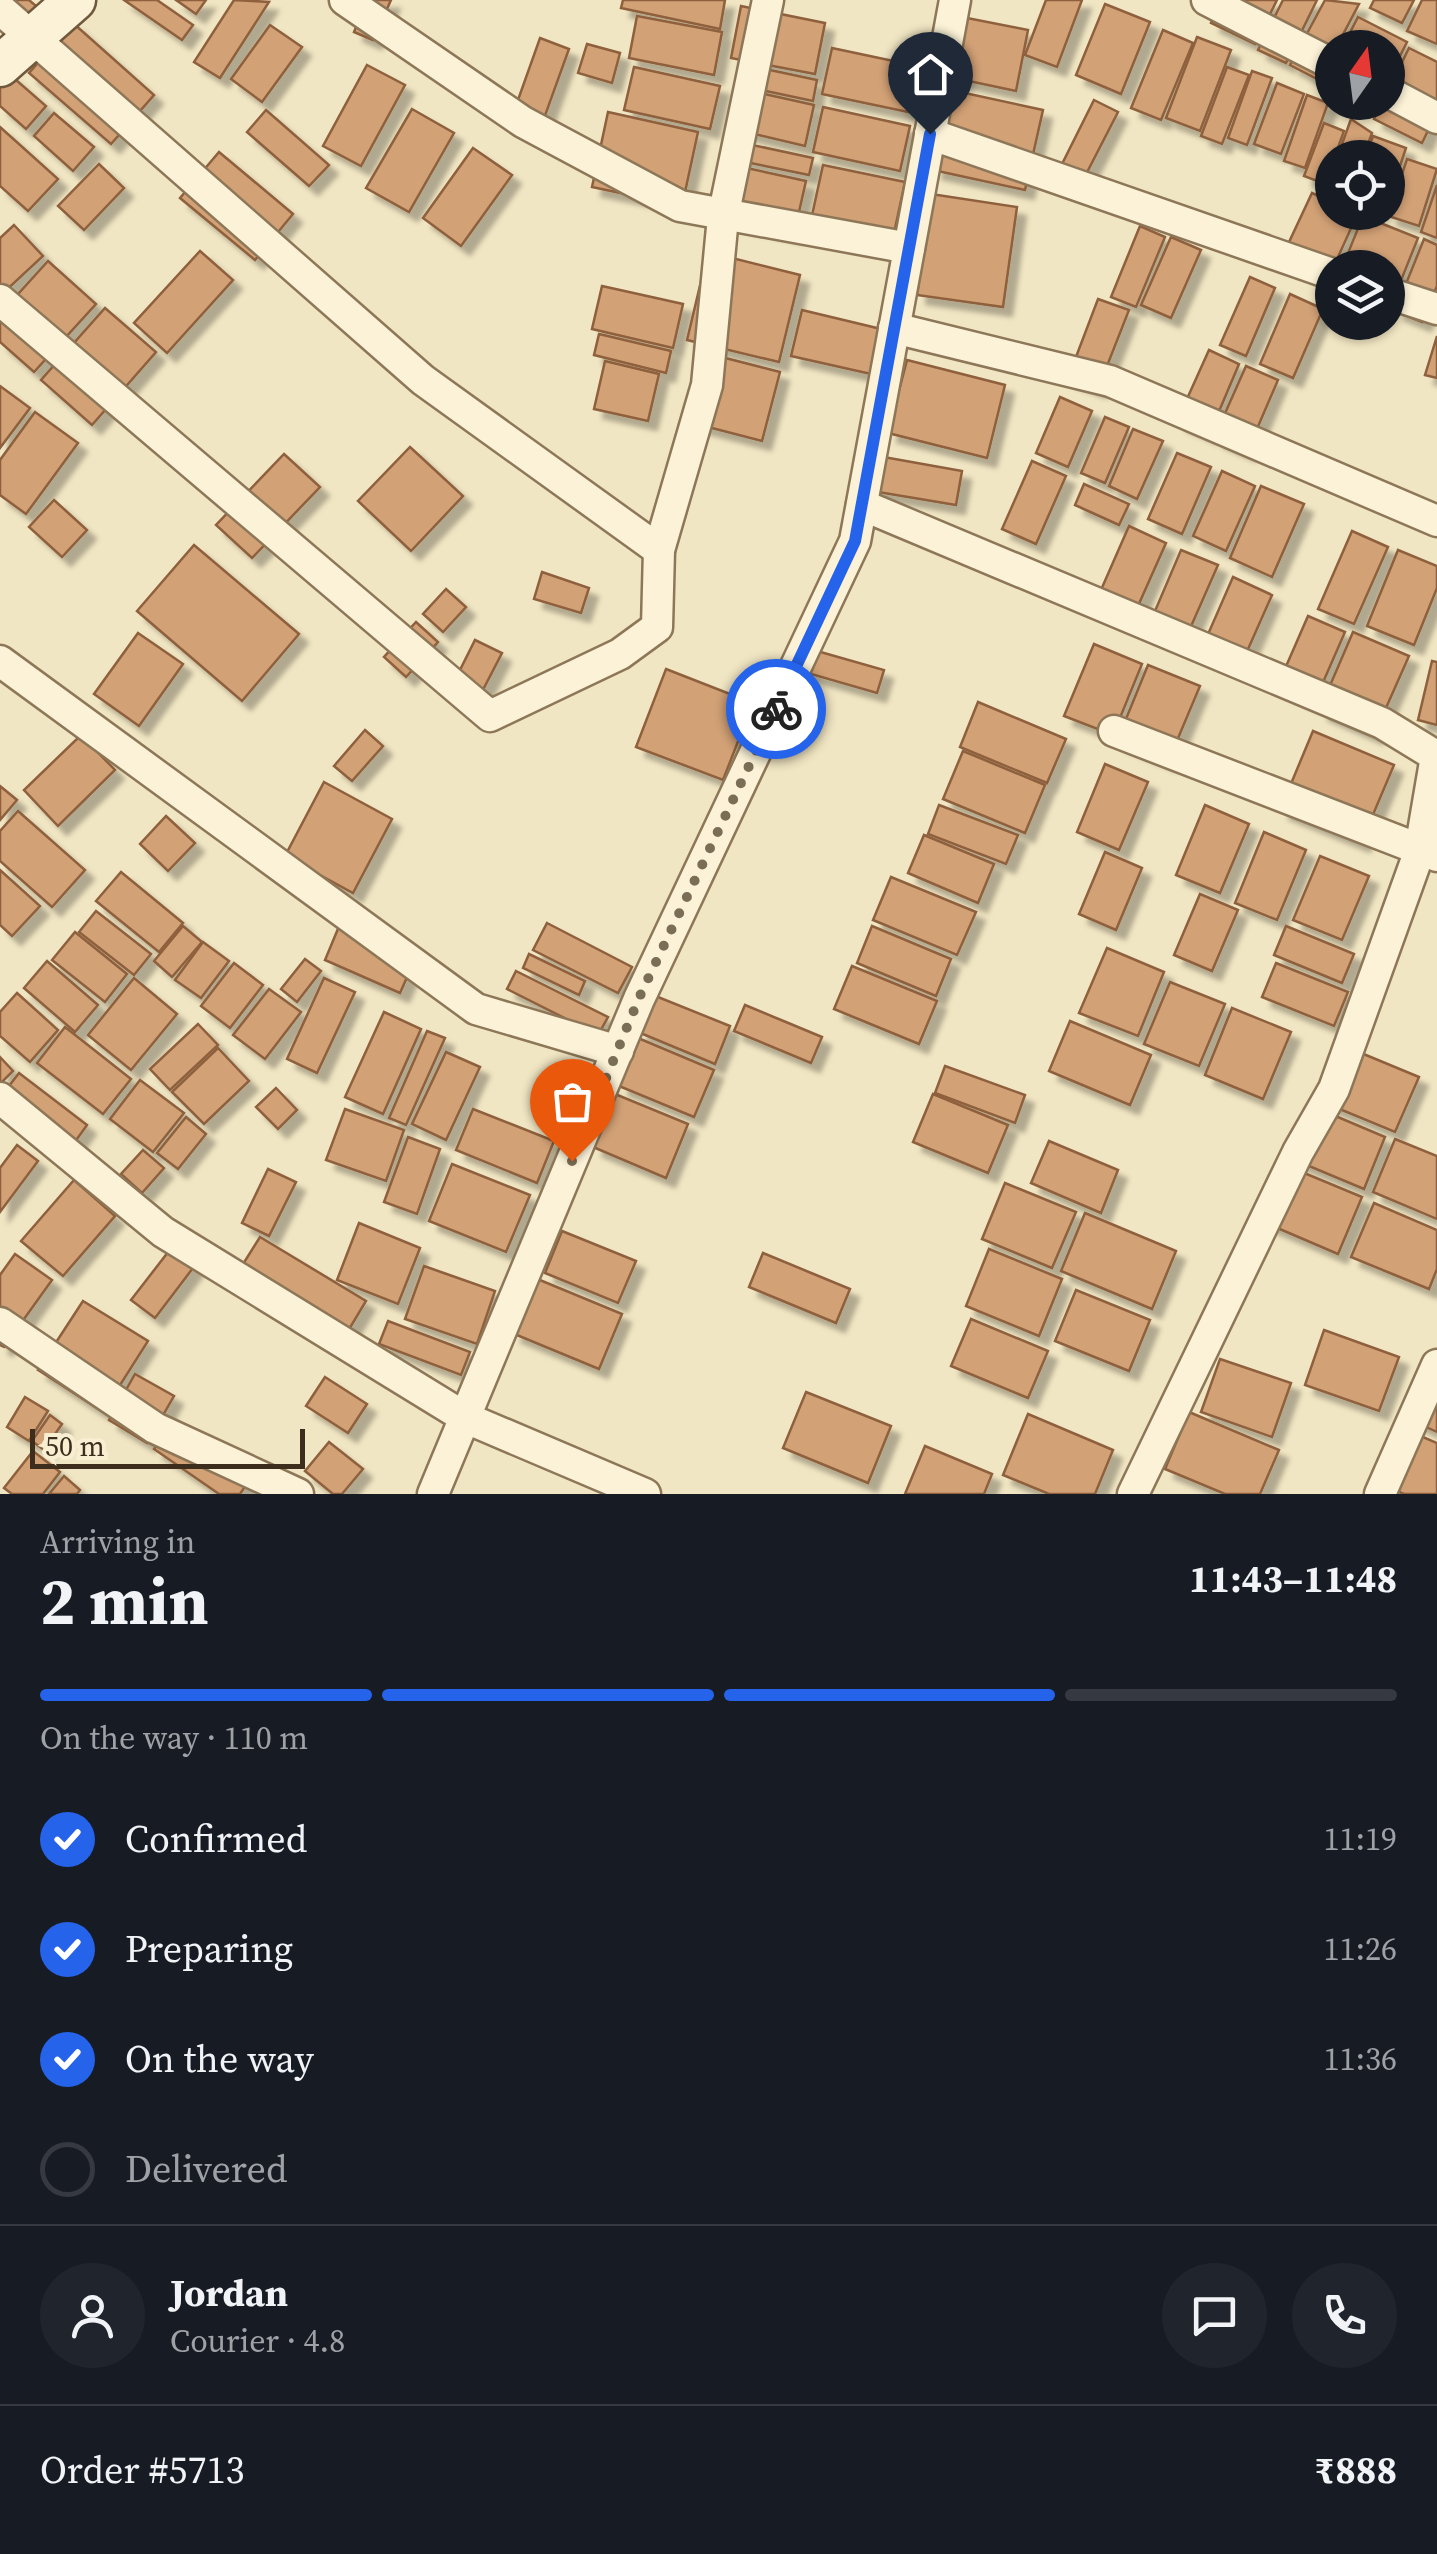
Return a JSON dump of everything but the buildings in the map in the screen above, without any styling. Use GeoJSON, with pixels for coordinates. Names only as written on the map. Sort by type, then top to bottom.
{"type":"FeatureCollection","features":[{"type":"Feature","properties":{"kind":"street"},"geometry":{"type":"LineString","coordinates":[[0,66],[75,0]]}},
{"type":"Feature","properties":{"kind":"street"},"geometry":{"type":"LineString","coordinates":[[344,0],[523,122],[680,206],[723,217],[909,248]]}},
{"type":"Feature","properties":{"kind":"street"},"geometry":{"type":"LineString","coordinates":[[0,300],[490,716],[620,654],[656,627],[659,550],[707,386],[723,217],[768,0]]}},
{"type":"Feature","properties":{"kind":"street"},"geometry":{"type":"LineString","coordinates":[[434,1494],[618,1051],[855,541],[954,0]]}},
{"type":"Feature","properties":{"kind":"street"},"geometry":{"type":"LineString","coordinates":[[1207,0],[1315,55]]}},
{"type":"Feature","properties":{"kind":"street"},"geometry":{"type":"LineString","coordinates":[[0,9],[423,380],[659,550]]}},
{"type":"Feature","properties":{"kind":"street"},"geometry":{"type":"LineString","coordinates":[[1405,101],[1437,118]]}},
{"type":"Feature","properties":{"kind":"street"},"geometry":{"type":"LineString","coordinates":[[930,134],[1315,268]]}},
{"type":"Feature","properties":{"kind":"street"},"geometry":{"type":"LineString","coordinates":[[1405,299],[1437,310]]}},
{"type":"Feature","properties":{"kind":"street"},"geometry":{"type":"LineString","coordinates":[[894,328],[1110,381],[1437,522]]}},
{"type":"Feature","properties":{"kind":"street"},"geometry":{"type":"LineString","coordinates":[[862,506],[1382,723],[1436,756],[1428,853],[1334,1089],[1298,1152],[1133,1494]]}},
{"type":"Feature","properties":{"kind":"street"},"geometry":{"type":"LineString","coordinates":[[0,661],[476,1009],[618,1051]]}},
{"type":"Feature","properties":{"kind":"street"},"geometry":{"type":"LineString","coordinates":[[1114,731],[1428,853]]}},
{"type":"Feature","properties":{"kind":"street"},"geometry":{"type":"LineString","coordinates":[[0,1098],[163,1232],[466,1418],[645,1494]]}},
{"type":"Feature","properties":{"kind":"street"},"geometry":{"type":"LineString","coordinates":[[0,1322],[155,1428],[298,1494]]}},
{"type":"Feature","properties":{"kind":"street"},"geometry":{"type":"LineString","coordinates":[[1380,1494],[1437,1365]]}},
{"type":"Feature","properties":{"kind":"way so far"},"geometry":{"type":"LineString","coordinates":[[572,1161],[639,998],[776,709]]}},
{"type":"Feature","properties":{"kind":"route"},"geometry":{"type":"LineString","coordinates":[[776,709],[855,541],[930,134]]}}]}
